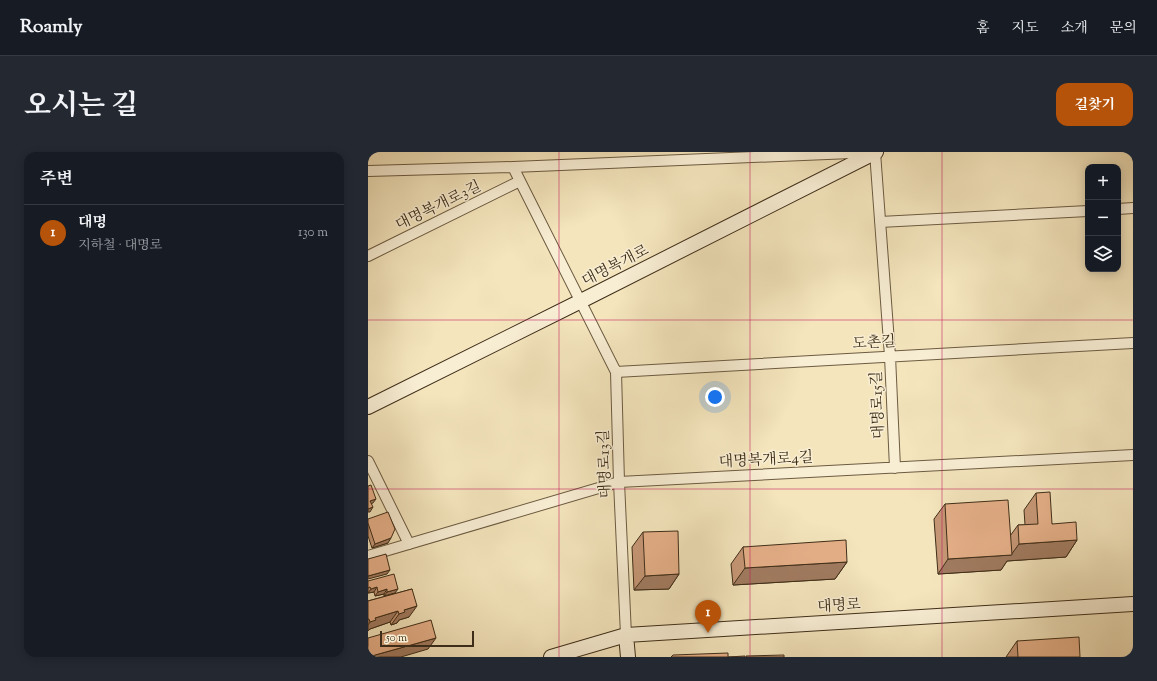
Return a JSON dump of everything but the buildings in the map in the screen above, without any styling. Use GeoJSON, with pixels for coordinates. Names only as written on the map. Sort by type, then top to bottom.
{"type":"FeatureCollection","features":[{"type":"Feature","properties":{"kind":"main road","name":"대명복개로"},"geometry":{"type":"LineString","coordinates":[[368,407],[875,152]]}},
{"type":"Feature","properties":{"kind":"main road","name":"대명로"},"geometry":{"type":"LineString","coordinates":[[551,657],[626,635],[1133,604]]}},
{"type":"Feature","properties":{"kind":"main road"},"geometry":{"type":"LineString","coordinates":[[626,635],[628,657]]}},
{"type":"Feature","properties":{"kind":"street"},"geometry":{"type":"LineString","coordinates":[[368,170],[513,167],[875,152]]}},
{"type":"Feature","properties":{"kind":"street","name":"대명로15길"},"geometry":{"type":"LineString","coordinates":[[875,152],[890,356],[895,468]]}},
{"type":"Feature","properties":{"kind":"street"},"geometry":{"type":"LineString","coordinates":[[513,167],[581,301]]}},
{"type":"Feature","properties":{"kind":"street","name":"대명복개로3길"},"geometry":{"type":"LineString","coordinates":[[368,256],[520,181]]}},
{"type":"Feature","properties":{"kind":"street"},"geometry":{"type":"LineString","coordinates":[[1121,209],[1133,208]]}},
{"type":"Feature","properties":{"kind":"street"},"geometry":{"type":"LineString","coordinates":[[880,222],[1085,211]]}},
{"type":"Feature","properties":{"kind":"street","name":"대명로13길"},"geometry":{"type":"LineString","coordinates":[[581,301],[616,372],[626,635]]}},
{"type":"Feature","properties":{"kind":"street","name":"도촌길"},"geometry":{"type":"LineString","coordinates":[[616,372],[1133,343]]}},
{"type":"Feature","properties":{"kind":"street","name":"대명복개로4길"},"geometry":{"type":"LineString","coordinates":[[368,556],[619,482],[1133,455]]}},
{"type":"Feature","properties":{"kind":"street"},"geometry":{"type":"LineString","coordinates":[[368,461],[409,544]]}},
{"type":"Feature","properties":{"kind":"place","name":"대명"},"geometry":{"type":"Point","coordinates":[708,633]}}]}
